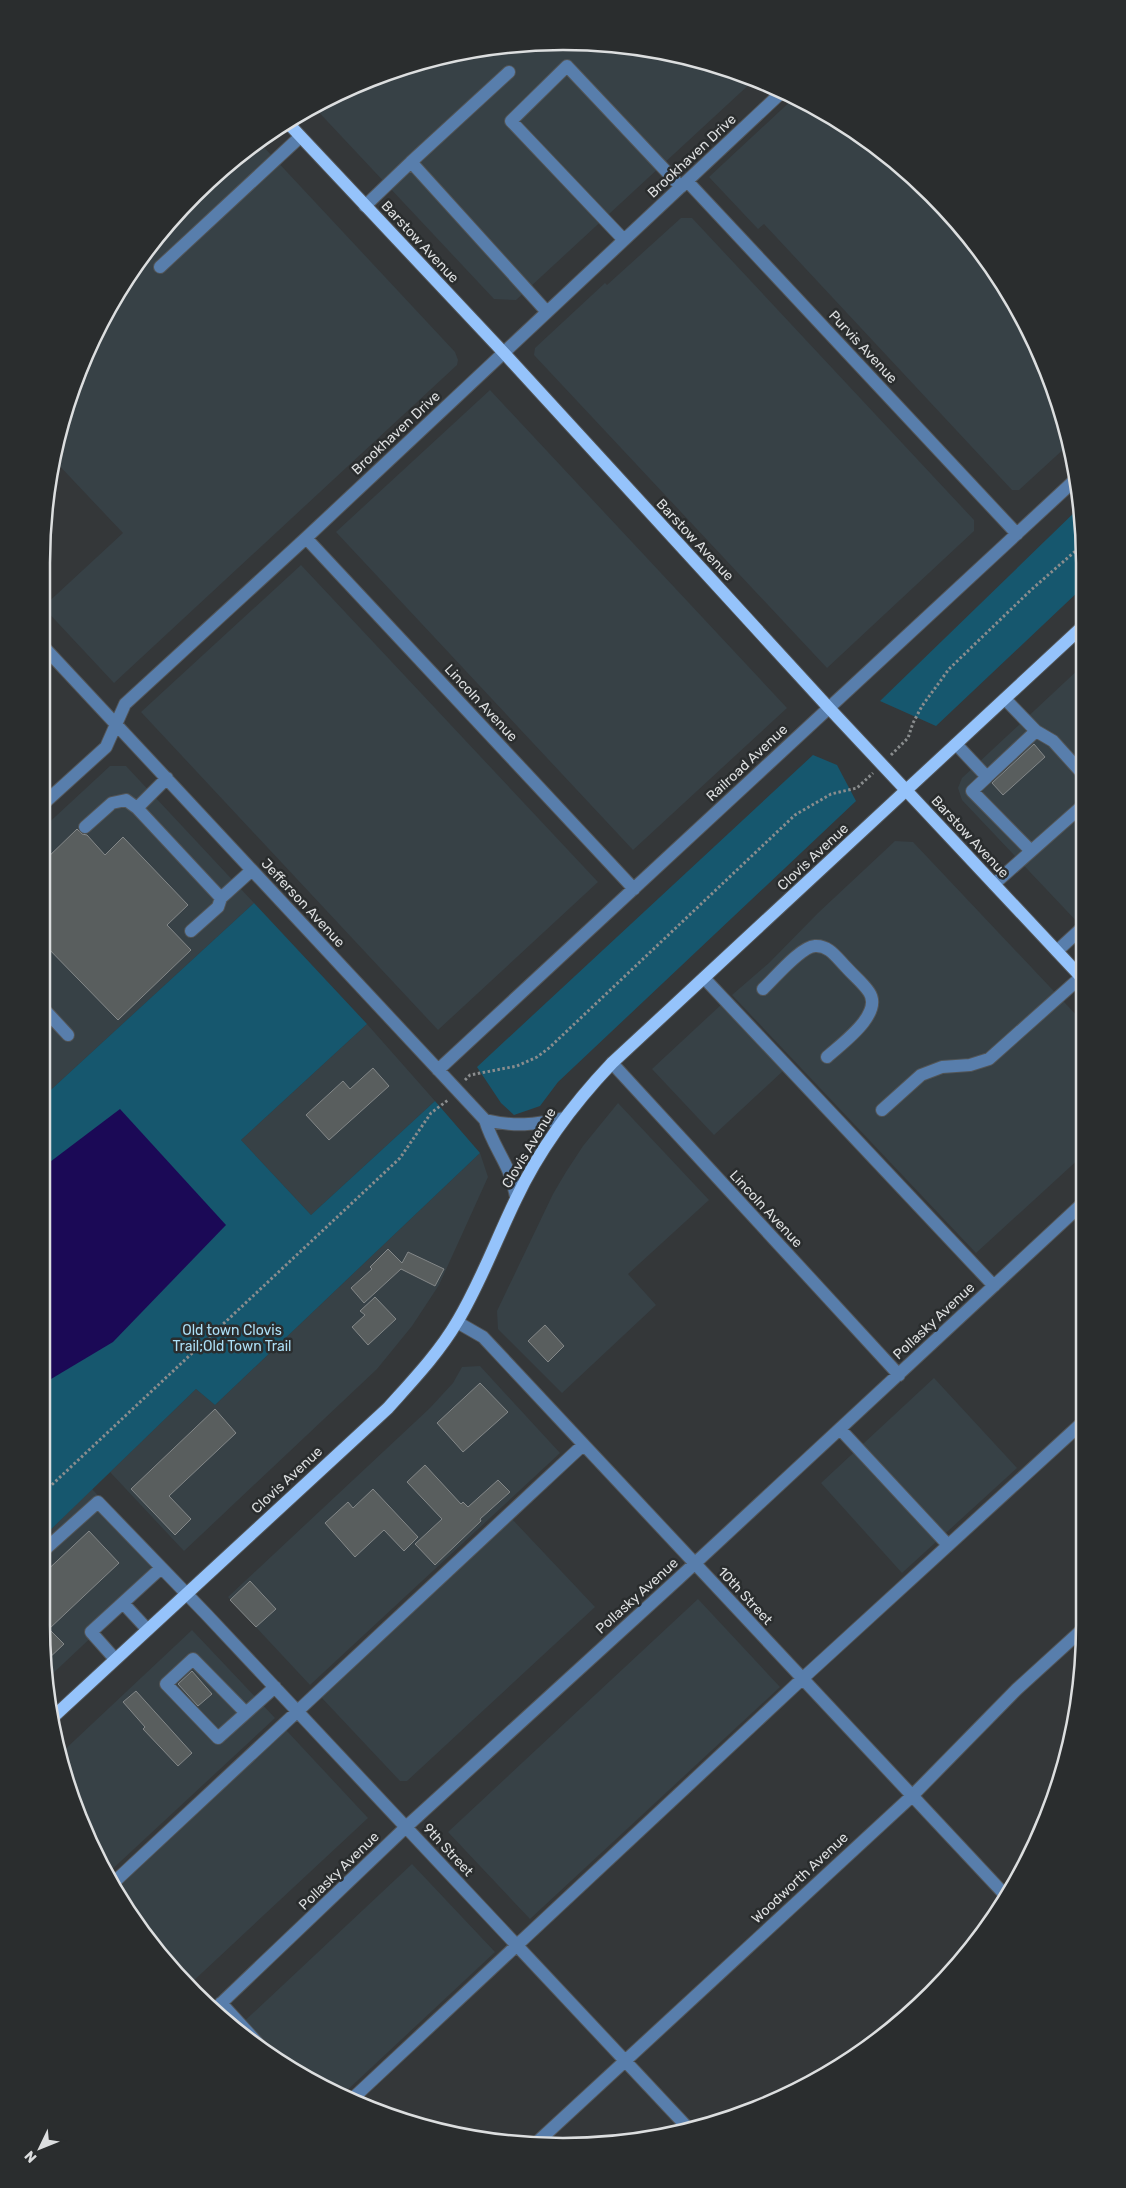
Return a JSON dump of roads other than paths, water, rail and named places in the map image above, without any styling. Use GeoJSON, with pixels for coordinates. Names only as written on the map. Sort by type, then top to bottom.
{"type":"FeatureCollection","features":[{"type":"Feature","properties":{"kind":"main road","name":"Barstow Avenue"},"geometry":{"type":"LineString","coordinates":[[292,128],[504,353],[829,708],[1076,972]]}},
{"type":"Feature","properties":{"kind":"main road","name":"Clovis Avenue"},"geometry":{"type":"LineString","coordinates":[[58,1712],[388,1408],[432,1360],[457,1322],[490,1259],[516,1197],[564,1118],[612,1063],[1076,633]]}},
{"type":"Feature","properties":{"kind":"street","name":"Purvis Avenue"},"geometry":{"type":"LineString","coordinates":[[624,240],[511,121],[567,66],[684,184],[1017,534]]}},
{"type":"Feature","properties":{"kind":"street"},"geometry":{"type":"LineString","coordinates":[[366,206],[509,72]]}},
{"type":"Feature","properties":{"kind":"street","name":"Brookhaven Drive"},"geometry":{"type":"LineString","coordinates":[[50,798],[106,746],[118,725],[125,704],[306,538],[777,97]]}},
{"type":"Feature","properties":{"kind":"street"},"geometry":{"type":"LineString","coordinates":[[160,267],[300,137]]}},
{"type":"Feature","properties":{"kind":"street"},"geometry":{"type":"LineString","coordinates":[[411,162],[547,312]]}},
{"type":"Feature","properties":{"kind":"street","name":"Railroad Avenue"},"geometry":{"type":"LineString","coordinates":[[438,1070],[1070,485]]}},
{"type":"Feature","properties":{"kind":"street","name":"Lincoln Avenue"},"geometry":{"type":"LineString","coordinates":[[306,538],[634,889]]}},
{"type":"Feature","properties":{"kind":"street","name":"Jefferson Avenue"},"geometry":{"type":"LineString","coordinates":[[50,657],[118,725],[485,1120],[491,1139],[510,1170],[516,1197]]}},
{"type":"Feature","properties":{"kind":"street"},"geometry":{"type":"LineString","coordinates":[[1004,699],[1036,731],[1053,741],[1076,766]]}},
{"type":"Feature","properties":{"kind":"street"},"geometry":{"type":"LineString","coordinates":[[1031,851],[972,790],[1036,731]]}},
{"type":"Feature","properties":{"kind":"street"},"geometry":{"type":"LineString","coordinates":[[956,744],[987,777]]}},
{"type":"Feature","properties":{"kind":"street"},"geometry":{"type":"LineString","coordinates":[[137,808],[167,778]]}},
{"type":"Feature","properties":{"kind":"street"},"geometry":{"type":"LineString","coordinates":[[85,827],[118,800],[126,800],[137,808],[221,898]]}},
{"type":"Feature","properties":{"kind":"street"},"geometry":{"type":"LineString","coordinates":[[994,884],[1076,812]]}},
{"type":"Feature","properties":{"kind":"street"},"geometry":{"type":"LineString","coordinates":[[192,931],[218,907],[221,898],[252,870]]}},
{"type":"Feature","properties":{"kind":"street"},"geometry":{"type":"LineString","coordinates":[[1057,951],[1076,934]]}},
{"type":"Feature","properties":{"kind":"street"},"geometry":{"type":"LineString","coordinates":[[763,989],[805,949],[816,946],[826,948],[850,971],[870,993],[872,1006],[870,1017],[827,1057]]}},
{"type":"Feature","properties":{"kind":"street"},"geometry":{"type":"LineString","coordinates":[[704,978],[994,1286]]}},
{"type":"Feature","properties":{"kind":"street"},"geometry":{"type":"LineString","coordinates":[[882,1110],[921,1074],[942,1067],[970,1064],[989,1059],[1076,981]]}},
{"type":"Feature","properties":{"kind":"street"},"geometry":{"type":"LineString","coordinates":[[50,1016],[68,1035]]}},
{"type":"Feature","properties":{"kind":"street","name":"Lincoln Avenue"},"geometry":{"type":"LineString","coordinates":[[612,1063],[899,1375]]}},
{"type":"Feature","properties":{"kind":"street"},"geometry":{"type":"LineString","coordinates":[[485,1120],[514,1126],[529,1126],[564,1118]]}},
{"type":"Feature","properties":{"kind":"street","name":"Pollasky Avenue"},"geometry":{"type":"LineString","coordinates":[[219,2005],[406,1827],[695,1564],[1076,1210]]}},
{"type":"Feature","properties":{"kind":"street","name":"10th Street"},"geometry":{"type":"LineString","coordinates":[[457,1322],[483,1338],[1001,1892]]}},
{"type":"Feature","properties":{"kind":"street"},"geometry":{"type":"LineString","coordinates":[[357,2094],[802,1679],[1076,1428]]}},
{"type":"Feature","properties":{"kind":"street"},"geometry":{"type":"LineString","coordinates":[[840,1429],[948,1545]]}},
{"type":"Feature","properties":{"kind":"street"},"geometry":{"type":"LineString","coordinates":[[117,1879],[583,1445]]}},
{"type":"Feature","properties":{"kind":"street","name":"9th Street"},"geometry":{"type":"LineString","coordinates":[[50,1546],[98,1502],[298,1711],[683,2124]]}},
{"type":"Feature","properties":{"kind":"street"},"geometry":{"type":"LineString","coordinates":[[115,1659],[91,1632],[161,1568]]}},
{"type":"Feature","properties":{"kind":"street"},"geometry":{"type":"LineString","coordinates":[[123,1603],[147,1629]]}},
{"type":"Feature","properties":{"kind":"street","name":"Woodworth Avenue"},"geometry":{"type":"LineString","coordinates":[[542,2137],[912,1796],[1016,1689],[1076,1635]]}},
{"type":"Feature","properties":{"kind":"street"},"geometry":{"type":"LineString","coordinates":[[246,1713],[193,1659],[166,1684],[218,1738],[246,1713],[275,1687]]}},
{"type":"Feature","properties":{"kind":"park label","name":"Old town Clovis Trail;Old Town Trail"},"geometry":{"type":"Point","coordinates":[232,1338]}}]}
